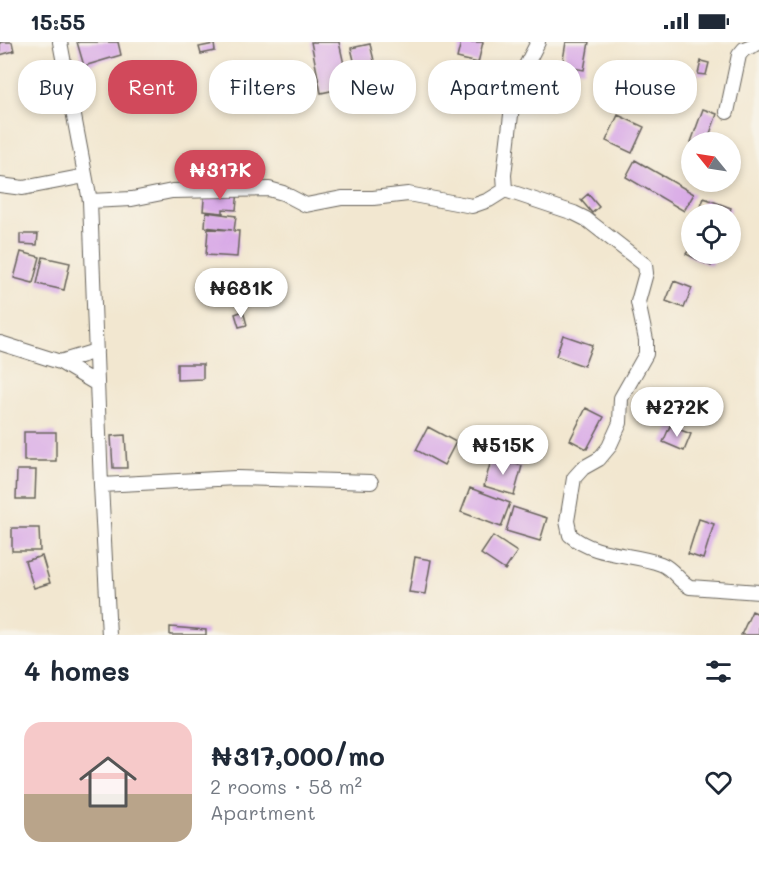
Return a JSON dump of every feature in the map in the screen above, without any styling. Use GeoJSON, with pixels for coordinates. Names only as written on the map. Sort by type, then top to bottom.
{"type":"FeatureCollection","features":[{"type":"Feature","properties":{"kind":"street"},"geometry":{"type":"LineString","coordinates":[[60,42],[90,201],[100,485],[109,635]]}},
{"type":"Feature","properties":{"kind":"street"},"geometry":{"type":"LineString","coordinates":[[505,190],[504,175],[514,89],[538,42]]}},
{"type":"Feature","properties":{"kind":"street"},"geometry":{"type":"LineString","coordinates":[[727,112],[739,54],[759,42]]}},
{"type":"Feature","properties":{"kind":"street"},"geometry":{"type":"LineString","coordinates":[[0,185],[23,188],[85,176]]}},
{"type":"Feature","properties":{"kind":"street"},"geometry":{"type":"LineString","coordinates":[[90,201],[132,199],[172,191],[269,189],[283,193],[306,205],[342,198],[373,198],[408,194],[472,206],[489,201],[505,190]]}},
{"type":"Feature","properties":{"kind":"street"},"geometry":{"type":"LineString","coordinates":[[505,190],[586,219],[645,266],[646,273],[638,302],[646,340],[646,354],[621,398],[620,423],[609,447],[599,459],[583,468],[574,478],[567,521],[570,535],[590,548],[670,568],[684,584],[690,587],[759,592]]}},
{"type":"Feature","properties":{"kind":"street"},"geometry":{"type":"LineString","coordinates":[[0,343],[60,362],[97,384]]}},
{"type":"Feature","properties":{"kind":"street"},"geometry":{"type":"LineString","coordinates":[[60,362],[96,351]]}},
{"type":"Feature","properties":{"kind":"street"},"geometry":{"type":"LineString","coordinates":[[100,485],[236,478],[371,482]]}},
{"type":"Feature","properties":{"kind":"building"},"geometry":{"type":"Polygon","coordinates":[[[0,42],[12,42],[14,51],[0,55],[0,42]]]}},
{"type":"Feature","properties":{"kind":"building"},"geometry":{"type":"Polygon","coordinates":[[[77,42],[118,42],[121,55],[96,62],[96,60],[82,60],[77,42]]]}},
{"type":"Feature","properties":{"kind":"building"},"geometry":{"type":"Polygon","coordinates":[[[311,42],[339,42],[343,60],[329,60],[329,91],[321,93],[317,60],[315,60],[311,42]]]}},
{"type":"Feature","properties":{"kind":"building"},"geometry":{"type":"Polygon","coordinates":[[[461,42],[483,42],[479,60],[457,58],[461,42]]]}},
{"type":"Feature","properties":{"kind":"building"},"geometry":{"type":"Polygon","coordinates":[[[566,42],[589,42],[584,70],[581,69],[581,60],[563,60],[566,42]]]}},
{"type":"Feature","properties":{"kind":"building"},"geometry":{"type":"Polygon","coordinates":[[[214,44],[215,51],[201,54],[199,47],[214,44]]]}},
{"type":"Feature","properties":{"kind":"building"},"geometry":{"type":"Polygon","coordinates":[[[370,44],[374,60],[354,60],[351,48],[370,44]]]}},
{"type":"Feature","properties":{"kind":"building"},"geometry":{"type":"Polygon","coordinates":[[[701,61],[709,63],[706,75],[698,74],[701,61]]]}},
{"type":"Feature","properties":{"kind":"building"},"geometry":{"type":"Polygon","coordinates":[[[703,109],[717,114],[711,132],[695,132],[703,109]]]}},
{"type":"Feature","properties":{"kind":"building"},"geometry":{"type":"Polygon","coordinates":[[[618,115],[644,127],[632,153],[606,141],[618,115]]]}},
{"type":"Feature","properties":{"kind":"building"},"geometry":{"type":"Polygon","coordinates":[[[635,160],[681,187],[681,192],[694,194],[688,204],[681,204],[681,209],[626,177],[635,160]]]}},
{"type":"Feature","properties":{"kind":"building"},"geometry":{"type":"Polygon","coordinates":[[[205,189],[238,191],[236,210],[223,209],[223,213],[203,211],[205,189]]]}},
{"type":"Feature","properties":{"kind":"building"},"geometry":{"type":"Polygon","coordinates":[[[588,194],[599,207],[592,213],[581,200],[588,194]]]}},
{"type":"Feature","properties":{"kind":"building"},"geometry":{"type":"Polygon","coordinates":[[[704,198],[720,204],[702,204],[704,198]]]}},
{"type":"Feature","properties":{"kind":"building"},"geometry":{"type":"Polygon","coordinates":[[[206,212],[236,216],[234,231],[239,231],[237,257],[206,255],[208,229],[232,230],[205,227],[206,212]]]}},
{"type":"Feature","properties":{"kind":"building"},"geometry":{"type":"Polygon","coordinates":[[[20,234],[38,234],[37,245],[20,244],[20,234]]]}},
{"type":"Feature","properties":{"kind":"building"},"geometry":{"type":"Polygon","coordinates":[[[21,252],[40,257],[33,283],[14,278],[21,252]]]}},
{"type":"Feature","properties":{"kind":"building"},"geometry":{"type":"Polygon","coordinates":[[[43,257],[70,263],[64,290],[37,284],[43,257]]]}},
{"type":"Feature","properties":{"kind":"building"},"geometry":{"type":"Polygon","coordinates":[[[674,281],[692,288],[684,308],[666,301],[674,281]]]}},
{"type":"Feature","properties":{"kind":"building"},"geometry":{"type":"Polygon","coordinates":[[[243,311],[247,325],[239,327],[235,314],[243,311]]]}},
{"type":"Feature","properties":{"kind":"building"},"geometry":{"type":"Polygon","coordinates":[[[563,335],[592,345],[584,366],[556,356],[563,335]]]}},
{"type":"Feature","properties":{"kind":"building"},"geometry":{"type":"Polygon","coordinates":[[[177,364],[203,364],[203,379],[177,380],[177,364]]]}},
{"type":"Feature","properties":{"kind":"building"},"geometry":{"type":"Polygon","coordinates":[[[586,408],[604,417],[587,449],[570,440],[586,408]]]}},
{"type":"Feature","properties":{"kind":"building"},"geometry":{"type":"Polygon","coordinates":[[[670,426],[691,434],[684,451],[663,442],[670,426]]]}},
{"type":"Feature","properties":{"kind":"building"},"geometry":{"type":"Polygon","coordinates":[[[428,427],[456,442],[444,465],[416,450],[428,427]]]}},
{"type":"Feature","properties":{"kind":"building"},"geometry":{"type":"Polygon","coordinates":[[[24,432],[56,432],[56,461],[24,461],[24,432]]]}},
{"type":"Feature","properties":{"kind":"building"},"geometry":{"type":"Polygon","coordinates":[[[125,435],[127,468],[113,468],[111,436],[125,435]]]}},
{"type":"Feature","properties":{"kind":"building"},"geometry":{"type":"Polygon","coordinates":[[[492,457],[522,466],[514,495],[484,486],[492,457]]]}},
{"type":"Feature","properties":{"kind":"building"},"geometry":{"type":"Polygon","coordinates":[[[17,470],[36,470],[35,499],[16,499],[17,470]]]}},
{"type":"Feature","properties":{"kind":"building"},"geometry":{"type":"Polygon","coordinates":[[[470,488],[510,503],[501,527],[461,512],[470,488]]]}},
{"type":"Feature","properties":{"kind":"building"},"geometry":{"type":"Polygon","coordinates":[[[513,507],[547,518],[540,541],[506,531],[513,507]]]}},
{"type":"Feature","properties":{"kind":"building"},"geometry":{"type":"Polygon","coordinates":[[[699,519],[714,524],[703,559],[688,554],[699,519]]]}},
{"type":"Feature","properties":{"kind":"building"},"geometry":{"type":"Polygon","coordinates":[[[12,528],[39,528],[40,551],[12,551],[12,528]]]}},
{"type":"Feature","properties":{"kind":"building"},"geometry":{"type":"Polygon","coordinates":[[[493,536],[517,552],[505,570],[481,554],[493,536]]]}},
{"type":"Feature","properties":{"kind":"building"},"geometry":{"type":"Polygon","coordinates":[[[42,556],[50,583],[34,588],[25,561],[42,556]]]}},
{"type":"Feature","properties":{"kind":"building"},"geometry":{"type":"Polygon","coordinates":[[[415,557],[431,560],[425,594],[409,592],[415,557]]]}},
{"type":"Feature","properties":{"kind":"building"},"geometry":{"type":"Polygon","coordinates":[[[752,611],[759,614],[759,635],[741,635],[752,611]]]}},
{"type":"Feature","properties":{"kind":"building"},"geometry":{"type":"Polygon","coordinates":[[[170,627],[206,630],[206,635],[170,635],[170,627]]]}}]}
